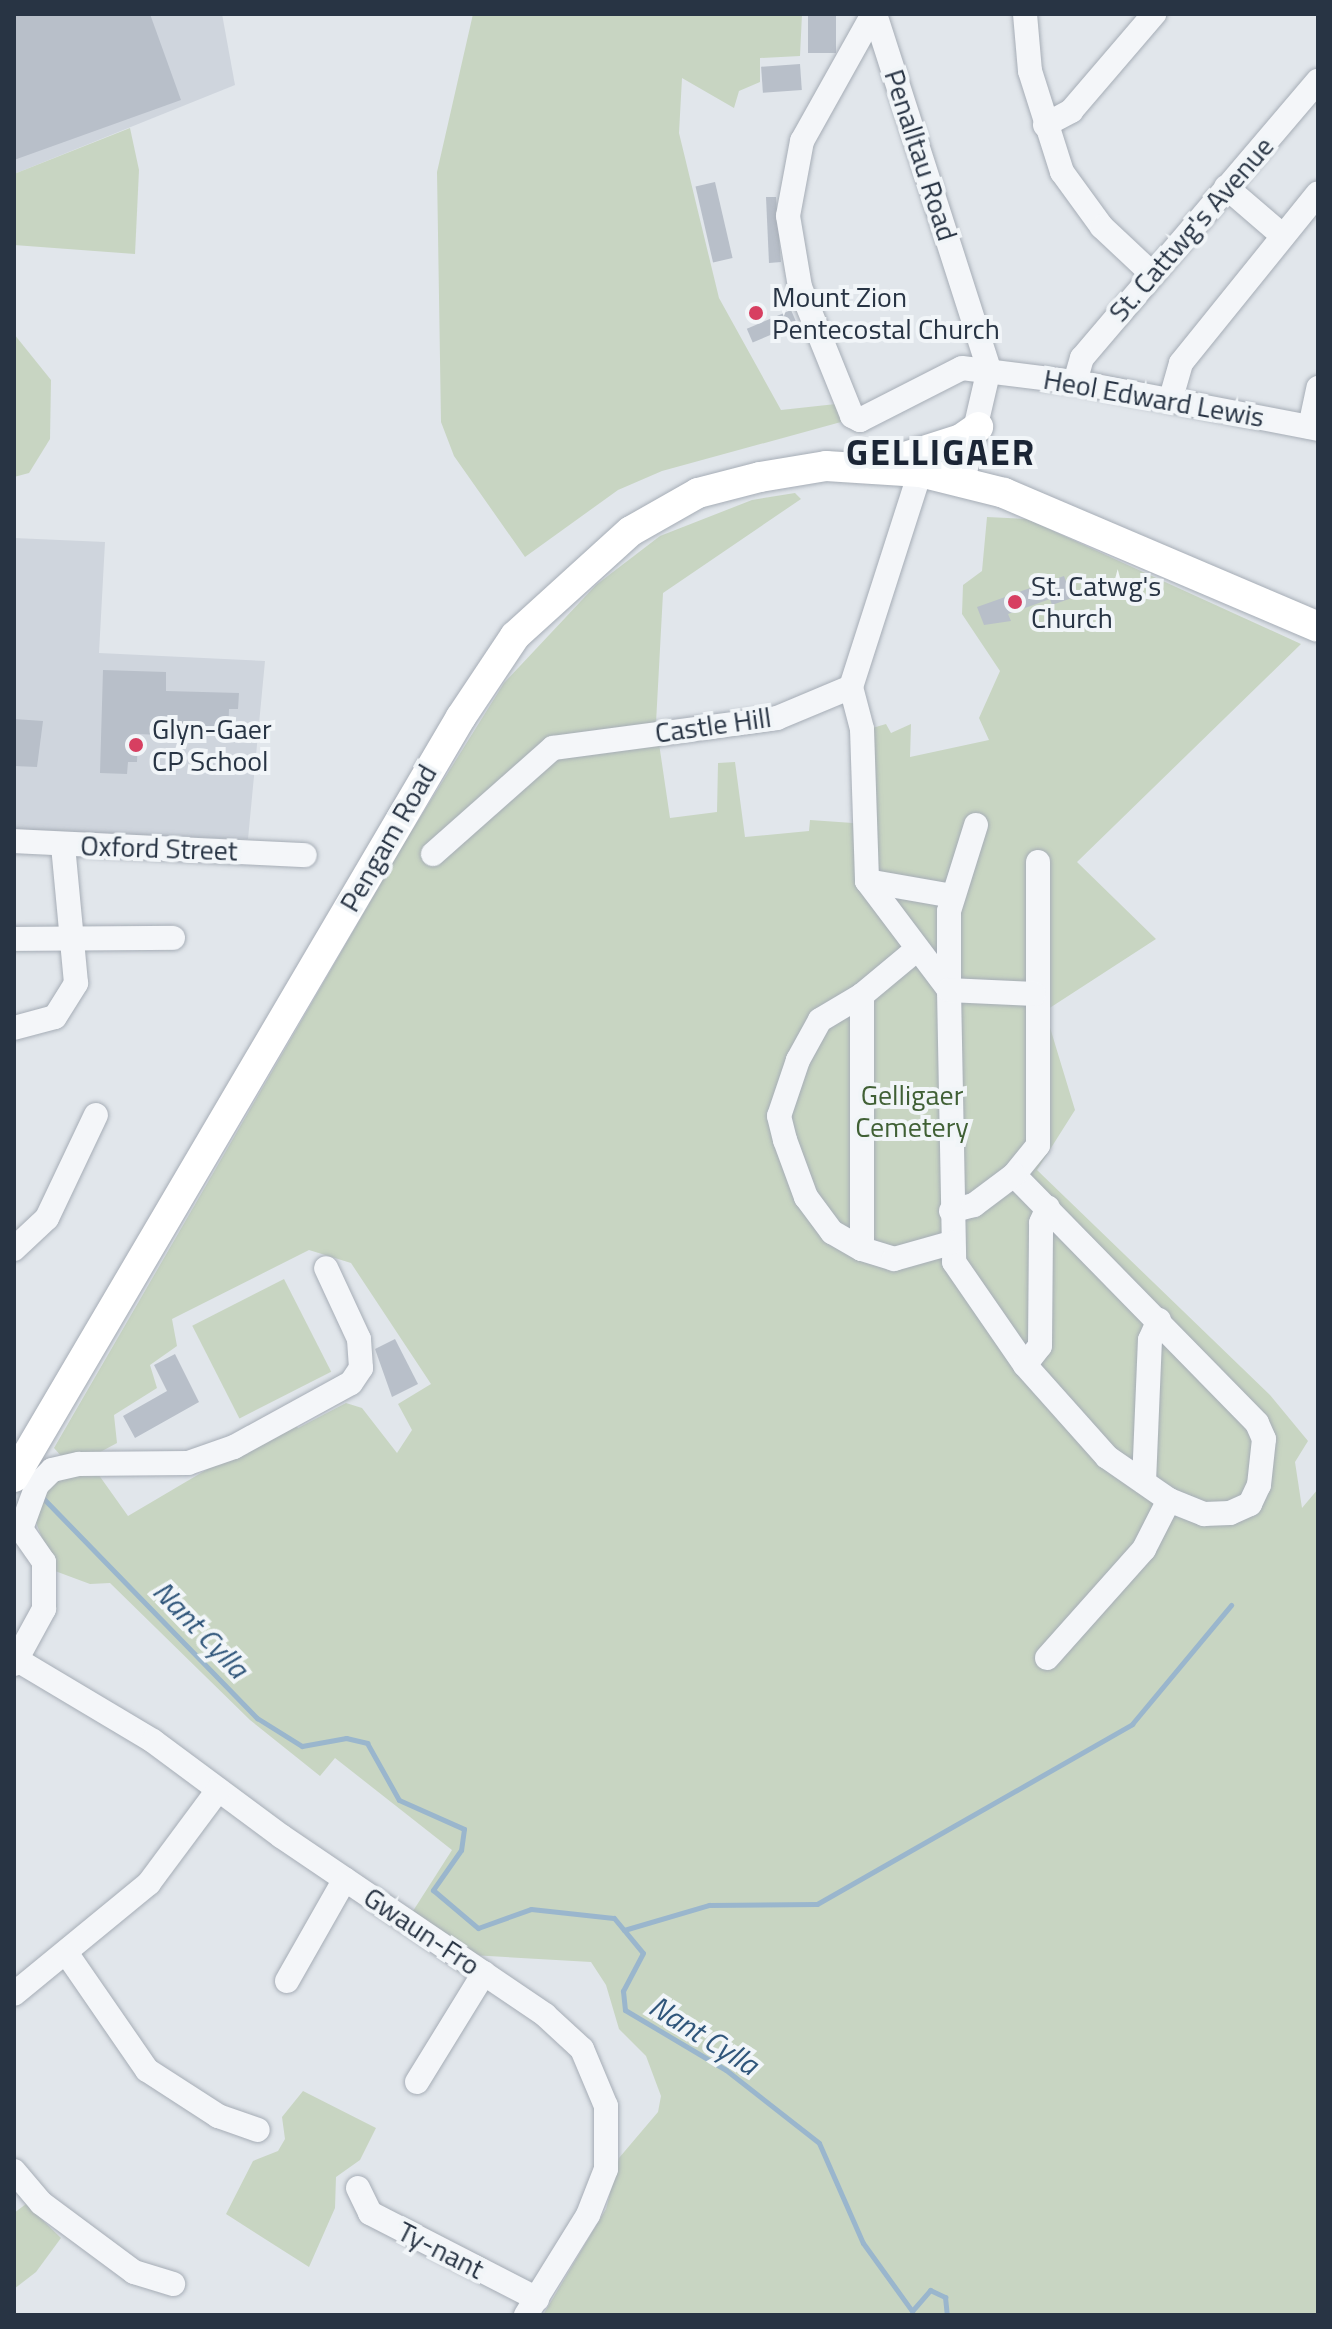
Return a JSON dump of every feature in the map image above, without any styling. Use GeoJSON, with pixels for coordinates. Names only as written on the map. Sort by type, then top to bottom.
{"type":"FeatureCollection","features":[{"type":"Feature","properties":{"kind":"main road"},"geometry":{"type":"LineString","coordinates":[[873,467],[961,439],[978,427]]}},
{"type":"Feature","properties":{"kind":"main road","name":"Pengam Road"},"geometry":{"type":"LineString","coordinates":[[14,1477],[22,1441],[405,806],[515,636],[631,531],[698,493],[826,466],[920,472],[963,481],[1318,627]]}},
{"type":"Feature","properties":{"kind":"street","name":"Penalltau Road"},"geometry":{"type":"LineString","coordinates":[[874,14],[989,369],[978,427],[963,481]]}},
{"type":"Feature","properties":{"kind":"street","name":"Heol Edward Lewis"},"geometry":{"type":"LineString","coordinates":[[874,14],[802,141],[788,216],[800,287],[852,416],[860,420],[934,379],[962,368],[989,369],[1171,398],[1314,428]]}},
{"type":"Feature","properties":{"kind":"street"},"geometry":{"type":"LineString","coordinates":[[1025,14],[1045,125],[1062,172],[1102,227],[1151,273]]}},
{"type":"Feature","properties":{"kind":"street"},"geometry":{"type":"LineString","coordinates":[[1045,125],[1071,111],[1154,14]]}},
{"type":"Feature","properties":{"kind":"street","name":"St. Cattwg's Avenue"},"geometry":{"type":"LineString","coordinates":[[1075,382],[1082,358],[1151,273],[1318,81]]}},
{"type":"Feature","properties":{"kind":"street"},"geometry":{"type":"LineString","coordinates":[[1226,187],[1283,236]]}},
{"type":"Feature","properties":{"kind":"street"},"geometry":{"type":"LineString","coordinates":[[1171,398],[1181,363],[1318,193]]}},
{"type":"Feature","properties":{"kind":"street"},"geometry":{"type":"LineString","coordinates":[[1314,428],[1318,388]]}},
{"type":"Feature","properties":{"kind":"street"},"geometry":{"type":"LineString","coordinates":[[920,472],[851,687],[862,729],[867,881],[949,990],[1034,994]]}},
{"type":"Feature","properties":{"kind":"street","name":"Castle Hill"},"geometry":{"type":"LineString","coordinates":[[433,854],[553,748],[777,718],[851,687]]}},
{"type":"Feature","properties":{"kind":"street"},"geometry":{"type":"LineString","coordinates":[[976,825],[953,896],[949,990],[951,1243],[954,1262],[1025,1365],[1107,1457],[1169,1500],[1204,1514],[1250,1504],[1264,1464],[1264,1439],[1246,1408],[1014,1175]]}},
{"type":"Feature","properties":{"kind":"street","name":"Oxford Street"},"geometry":{"type":"LineString","coordinates":[[14,841],[305,855]]}},
{"type":"Feature","properties":{"kind":"street"},"geometry":{"type":"LineString","coordinates":[[14,1028],[55,1017],[76,983],[63,845]]}},
{"type":"Feature","properties":{"kind":"street"},"geometry":{"type":"LineString","coordinates":[[951,1211],[974,1205],[1014,1175],[1038,1145],[1034,994],[1038,862]]}},
{"type":"Feature","properties":{"kind":"street"},"geometry":{"type":"LineString","coordinates":[[867,881],[953,896]]}},
{"type":"Feature","properties":{"kind":"street"},"geometry":{"type":"LineString","coordinates":[[14,939],[73,936],[173,938]]}},
{"type":"Feature","properties":{"kind":"street"},"geometry":{"type":"LineString","coordinates":[[916,950],[862,995],[820,1020],[779,1116],[806,1197],[832,1232],[862,1249],[894,1259],[951,1243]]}},
{"type":"Feature","properties":{"kind":"street"},"geometry":{"type":"LineString","coordinates":[[862,995],[862,1249]]}},
{"type":"Feature","properties":{"kind":"street"},"geometry":{"type":"LineString","coordinates":[[14,1249],[47,1218],[96,1115]]}},
{"type":"Feature","properties":{"kind":"street"},"geometry":{"type":"LineString","coordinates":[[1025,1365],[1040,1346],[1041,1223],[1048,1207]]}},
{"type":"Feature","properties":{"kind":"street"},"geometry":{"type":"LineString","coordinates":[[15,1661],[44,1609],[44,1562],[21,1529],[27,1502],[52,1470],[188,1463],[234,1447],[351,1383],[361,1368],[359,1339],[326,1268]]}},
{"type":"Feature","properties":{"kind":"street"},"geometry":{"type":"LineString","coordinates":[[1144,1482],[1150,1340],[1159,1320]]}},
{"type":"Feature","properties":{"kind":"street"},"geometry":{"type":"LineString","coordinates":[[1047,1658],[1144,1549],[1169,1500]]}},
{"type":"Feature","properties":{"kind":"street","name":"Gwaun-Fro"},"geometry":{"type":"LineString","coordinates":[[15,1661],[153,1741],[218,1790],[484,1973],[582,2049],[606,2106],[606,2169],[588,2215],[532,2307]]}},
{"type":"Feature","properties":{"kind":"street"},"geometry":{"type":"LineString","coordinates":[[14,1994],[67,1954],[149,1883],[218,1790]]}},
{"type":"Feature","properties":{"kind":"street"},"geometry":{"type":"LineString","coordinates":[[287,1981],[345,1879]]}},
{"type":"Feature","properties":{"kind":"street"},"geometry":{"type":"LineString","coordinates":[[67,1954],[147,2070],[218,2116],[258,2130]]}},
{"type":"Feature","properties":{"kind":"street"},"geometry":{"type":"LineString","coordinates":[[417,2082],[484,1973]]}},
{"type":"Feature","properties":{"kind":"street"},"geometry":{"type":"LineString","coordinates":[[14,2171],[41,2203],[134,2272],[173,2284]]}},
{"type":"Feature","properties":{"kind":"street","name":"Ty-nant"},"geometry":{"type":"LineString","coordinates":[[358,2188],[370,2213],[532,2307]]}},
{"type":"Feature","properties":{"kind":"shaded area"},"geometry":{"type":"Polygon","coordinates":[[[14,14],[222,14],[235,85],[14,174],[14,14]]]}},
{"type":"Feature","properties":{"kind":"shaded area","name":"Glyn-Gaer CP School"},"geometry":{"type":"Polygon","coordinates":[[[14,538],[105,542],[99,653],[265,661],[248,839],[14,832],[14,538]]]}},
{"type":"Feature","properties":{"kind":"green space"},"geometry":{"type":"Polygon","coordinates":[[[473,14],[802,14],[800,56],[760,58],[760,82],[739,91],[734,108],[682,78],[679,133],[719,298],[781,410],[836,404],[841,422],[662,471],[618,490],[525,557],[454,456],[441,422],[437,172],[473,14]]]}},
{"type":"Feature","properties":{"kind":"green space"},"geometry":{"type":"Polygon","coordinates":[[[130,128],[139,170],[135,254],[14,245],[14,174],[130,128]]]}},
{"type":"Feature","properties":{"kind":"green space"},"geometry":{"type":"Polygon","coordinates":[[[14,334],[51,380],[50,439],[29,473],[14,477],[14,334]]]}},
{"type":"Feature","properties":{"kind":"green space","name":"Gelligaer Cemetery"},"geometry":{"type":"Polygon","coordinates":[[[795,493],[801,499],[663,593],[656,723],[670,818],[717,812],[718,763],[735,762],[745,837],[809,831],[810,820],[853,823],[855,759],[869,729],[886,724],[891,733],[911,724],[910,757],[989,740],[979,718],[1000,671],[962,614],[963,585],[982,571],[987,517],[1027,519],[1301,644],[1077,862],[1156,939],[1045,1011],[1075,1110],[1037,1170],[1270,1395],[1308,1441],[1295,1462],[1302,1508],[1318,1489],[1318,2315],[543,2315],[606,2209],[619,2158],[658,2112],[661,2096],[646,2056],[619,2029],[606,1985],[591,1962],[471,1955],[413,1911],[452,1850],[335,1758],[320,1776],[250,1720],[110,1583],[90,1584],[55,1571],[35,1520],[37,1499],[55,1479],[96,1471],[128,1516],[291,1420],[298,1428],[346,1403],[362,1408],[397,1453],[412,1430],[398,1404],[431,1384],[351,1263],[309,1250],[172,1319],[177,1346],[150,1365],[157,1388],[114,1415],[117,1443],[91,1457],[63,1458],[54,1448],[406,840],[504,683],[596,585],[660,536],[752,500],[795,493]]]}},
{"type":"Feature","properties":{"kind":"green space"},"geometry":{"type":"Polygon","coordinates":[[[284,1279],[331,1372],[239,1418],[192,1326],[284,1279]]]}},
{"type":"Feature","properties":{"kind":"green space"},"geometry":{"type":"Polygon","coordinates":[[[303,2091],[376,2128],[360,2160],[336,2177],[335,2208],[309,2267],[226,2214],[253,2161],[278,2151],[285,2139],[282,2117],[303,2091]]]}},
{"type":"Feature","properties":{"kind":"green space"},"geometry":{"type":"Polygon","coordinates":[[[26,2204],[61,2238],[36,2272],[14,2289],[14,2213],[26,2204]]]}},
{"type":"Feature","properties":{"kind":"building"},"geometry":{"type":"Polygon","coordinates":[[[14,14],[150,14],[181,100],[14,160],[14,14]]]}},
{"type":"Feature","properties":{"kind":"building"},"geometry":{"type":"Polygon","coordinates":[[[808,14],[836,14],[836,53],[808,53],[808,14]]]}},
{"type":"Feature","properties":{"kind":"building"},"geometry":{"type":"Polygon","coordinates":[[[800,64],[802,90],[763,93],[761,67],[800,64]]]}},
{"type":"Feature","properties":{"kind":"building"},"geometry":{"type":"Polygon","coordinates":[[[715,182],[733,258],[713,262],[696,186],[715,182]]]}},
{"type":"Feature","properties":{"kind":"building"},"geometry":{"type":"Polygon","coordinates":[[[766,197],[776,197],[781,262],[769,263],[766,197]]]}},
{"type":"Feature","properties":{"kind":"building"},"geometry":{"type":"Polygon","coordinates":[[[791,310],[797,324],[753,343],[747,329],[791,310]]]}},
{"type":"Feature","properties":{"kind":"building","name":"St. Catwg's Church"},"geometry":{"type":"Polygon","coordinates":[[[1064,576],[1072,598],[1052,605],[1050,599],[1008,614],[1011,621],[984,625],[977,607],[1064,576]]]}},
{"type":"Feature","properties":{"kind":"building"},"geometry":{"type":"Polygon","coordinates":[[[103,670],[166,672],[166,691],[239,693],[238,709],[229,709],[228,736],[161,726],[160,735],[138,734],[137,762],[128,762],[127,774],[100,773],[103,670]]]}},
{"type":"Feature","properties":{"kind":"building"},"geometry":{"type":"Polygon","coordinates":[[[14,719],[43,721],[37,767],[14,766],[14,719]]]}},
{"type":"Feature","properties":{"kind":"building"},"geometry":{"type":"Polygon","coordinates":[[[395,1339],[418,1384],[392,1397],[375,1349],[395,1339]]]}},
{"type":"Feature","properties":{"kind":"building"},"geometry":{"type":"Polygon","coordinates":[[[175,1354],[199,1402],[135,1438],[123,1416],[167,1391],[154,1365],[175,1354]]]}},
{"type":"Feature","properties":{"kind":"waterway","name":"Nant Cylla"},"geometry":{"type":"LineString","coordinates":[[41,1496],[257,1718],[302,1746],[346,1738],[367,1743],[399,1800],[464,1829],[461,1850],[433,1890],[478,1928],[531,1909],[614,1918],[643,1953],[623,1991],[625,2010],[726,2070],[819,2143],[863,2243],[912,2311],[930,2290],[945,2297],[947,2315]]}},
{"type":"Feature","properties":{"kind":"waterway"},"geometry":{"type":"LineString","coordinates":[[624,1930],[709,1905],[817,1904],[1132,1724],[1231,1605]]}},
{"type":"Feature","properties":{"kind":"place","name":"Mount Zion Pentecostal Church"},"geometry":{"type":"Point","coordinates":[756,313]}},
{"type":"Feature","properties":{"kind":"place","name":"St. Catwg's Church"},"geometry":{"type":"Point","coordinates":[1015,602]}},
{"type":"Feature","properties":{"kind":"place","name":"Glyn-Gaer CP School"},"geometry":{"type":"Point","coordinates":[136,745]}},
{"type":"Feature","properties":{"kind":"district","name":"GELLIGAER"},"geometry":{"type":"Point","coordinates":[941,452]}}]}
